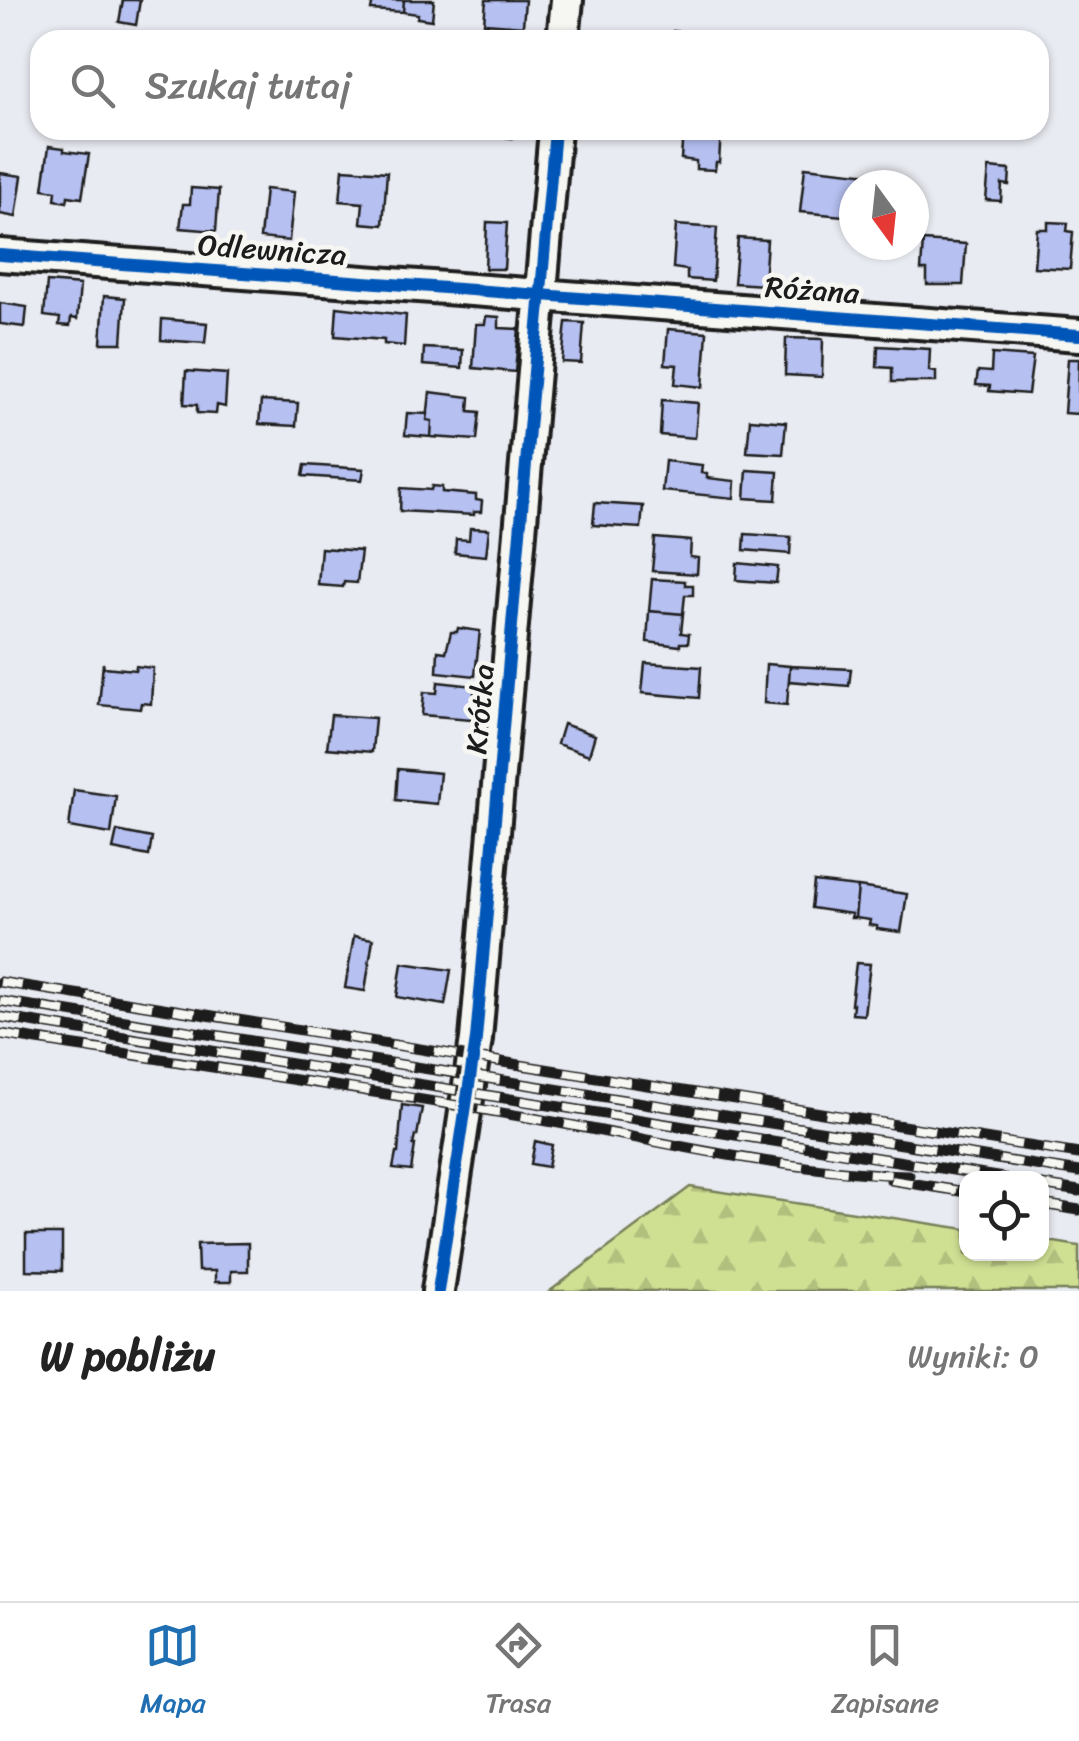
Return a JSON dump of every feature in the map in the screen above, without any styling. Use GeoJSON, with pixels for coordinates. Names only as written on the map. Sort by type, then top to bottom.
{"type":"FeatureCollection","features":[{"type":"Feature","properties":{"kind":"street"},"geometry":{"type":"LineString","coordinates":[[564,30],[567,0]]}},
{"type":"Feature","properties":{"kind":"street","name":"Krótka"},"geometry":{"type":"LineString","coordinates":[[438,1291],[476,1040],[554,140]]}},
{"type":"Feature","properties":{"kind":"street","name":"Odlewnicza"},"geometry":{"type":"LineString","coordinates":[[0,255],[540,295]]}},
{"type":"Feature","properties":{"kind":"street","name":"Różana"},"geometry":{"type":"LineString","coordinates":[[540,295],[1079,335]]}},
{"type":"Feature","properties":{"kind":"green space"},"geometry":{"type":"Polygon","coordinates":[[[690,1187],[959,1228],[959,1261],[1049,1261],[1049,1241],[1079,1246],[1079,1291],[550,1291],[690,1187]]]}},
{"type":"Feature","properties":{"kind":"building"},"geometry":{"type":"Polygon","coordinates":[[[123,0],[140,0],[136,25],[119,22],[123,0]]]}},
{"type":"Feature","properties":{"kind":"building"},"geometry":{"type":"Polygon","coordinates":[[[373,0],[404,0],[403,12],[371,10],[373,0]]]}},
{"type":"Feature","properties":{"kind":"building"},"geometry":{"type":"Polygon","coordinates":[[[404,0],[434,0],[432,20],[403,12],[404,0]]]}},
{"type":"Feature","properties":{"kind":"building"},"geometry":{"type":"Polygon","coordinates":[[[486,0],[525,0],[523,26],[484,23],[486,0]]]}},
{"type":"Feature","properties":{"kind":"building"},"geometry":{"type":"Polygon","coordinates":[[[682,140],[720,140],[715,170],[696,169],[696,161],[681,159],[682,140]]]}},
{"type":"Feature","properties":{"kind":"building"},"geometry":{"type":"Polygon","coordinates":[[[49,146],[89,154],[82,198],[68,196],[67,202],[55,200],[56,191],[43,189],[49,146]]]}},
{"type":"Feature","properties":{"kind":"building"},"geometry":{"type":"Polygon","coordinates":[[[805,167],[839,171],[839,216],[800,212],[805,167]]]}},
{"type":"Feature","properties":{"kind":"building"},"geometry":{"type":"Polygon","coordinates":[[[989,168],[1010,170],[1009,185],[1002,184],[1001,201],[986,200],[989,168]]]}},
{"type":"Feature","properties":{"kind":"building"},"geometry":{"type":"Polygon","coordinates":[[[343,169],[387,172],[383,225],[361,223],[363,203],[340,201],[343,169]]]}},
{"type":"Feature","properties":{"kind":"building"},"geometry":{"type":"Polygon","coordinates":[[[0,173],[22,176],[16,217],[0,214],[0,173]]]}},
{"type":"Feature","properties":{"kind":"building"},"geometry":{"type":"Polygon","coordinates":[[[191,188],[219,190],[216,231],[180,228],[183,204],[190,204],[191,188]]]}},
{"type":"Feature","properties":{"kind":"building"},"geometry":{"type":"Polygon","coordinates":[[[265,189],[294,192],[289,241],[260,238],[265,189]]]}},
{"type":"Feature","properties":{"kind":"building"},"geometry":{"type":"Polygon","coordinates":[[[487,222],[507,223],[504,269],[485,269],[487,222]]]}},
{"type":"Feature","properties":{"kind":"building"},"geometry":{"type":"Polygon","coordinates":[[[1048,222],[1068,223],[1067,231],[1073,232],[1070,269],[1034,267],[1037,229],[1048,229],[1048,222]]]}},
{"type":"Feature","properties":{"kind":"building"},"geometry":{"type":"Polygon","coordinates":[[[676,225],[717,228],[713,281],[687,279],[687,270],[673,268],[676,225]]]}},
{"type":"Feature","properties":{"kind":"building"},"geometry":{"type":"Polygon","coordinates":[[[738,238],[767,240],[764,285],[734,283],[738,238]]]}},
{"type":"Feature","properties":{"kind":"building"},"geometry":{"type":"Polygon","coordinates":[[[929,241],[966,244],[963,285],[927,285],[927,270],[921,270],[922,260],[929,260],[929,241]]]}},
{"type":"Feature","properties":{"kind":"building"},"geometry":{"type":"Polygon","coordinates":[[[47,282],[80,285],[77,319],[71,318],[70,326],[59,325],[60,318],[44,316],[47,282]]]}},
{"type":"Feature","properties":{"kind":"building"},"geometry":{"type":"Polygon","coordinates":[[[104,296],[125,298],[122,343],[101,343],[104,296]]]}},
{"type":"Feature","properties":{"kind":"building"},"geometry":{"type":"Polygon","coordinates":[[[0,303],[27,307],[25,327],[0,324],[0,303]]]}},
{"type":"Feature","properties":{"kind":"building"},"geometry":{"type":"Polygon","coordinates":[[[337,307],[406,315],[404,346],[384,344],[384,340],[335,336],[337,307]]]}},
{"type":"Feature","properties":{"kind":"building"},"geometry":{"type":"Polygon","coordinates":[[[486,316],[499,317],[499,328],[519,329],[515,372],[473,368],[476,324],[485,324],[486,316]]]}},
{"type":"Feature","properties":{"kind":"building"},"geometry":{"type":"Polygon","coordinates":[[[162,319],[207,323],[205,343],[161,340],[162,319]]]}},
{"type":"Feature","properties":{"kind":"building"},"geometry":{"type":"Polygon","coordinates":[[[566,322],[584,323],[581,363],[562,362],[566,322]]]}},
{"type":"Feature","properties":{"kind":"building"},"geometry":{"type":"Polygon","coordinates":[[[668,329],[707,332],[703,387],[675,384],[677,365],[665,364],[668,329]]]}},
{"type":"Feature","properties":{"kind":"building"},"geometry":{"type":"Polygon","coordinates":[[[786,338],[823,339],[822,377],[785,375],[786,338]]]}},
{"type":"Feature","properties":{"kind":"building"},"geometry":{"type":"Polygon","coordinates":[[[878,346],[930,349],[929,371],[936,372],[936,382],[892,382],[892,368],[877,367],[878,346]]]}},
{"type":"Feature","properties":{"kind":"building"},"geometry":{"type":"Polygon","coordinates":[[[424,348],[463,350],[462,368],[423,365],[424,348]]]}},
{"type":"Feature","properties":{"kind":"building"},"geometry":{"type":"Polygon","coordinates":[[[992,354],[1033,357],[1028,394],[989,391],[990,386],[976,385],[978,371],[991,372],[992,354]]]}},
{"type":"Feature","properties":{"kind":"building"},"geometry":{"type":"Polygon","coordinates":[[[1068,359],[1079,359],[1078,414],[1064,413],[1068,359]]]}},
{"type":"Feature","properties":{"kind":"building"},"geometry":{"type":"Polygon","coordinates":[[[186,371],[227,374],[225,407],[217,405],[216,414],[197,413],[197,405],[184,404],[186,371]]]}},
{"type":"Feature","properties":{"kind":"building"},"geometry":{"type":"Polygon","coordinates":[[[430,392],[470,397],[469,411],[480,412],[477,440],[431,437],[432,421],[427,420],[430,392]]]}},
{"type":"Feature","properties":{"kind":"building"},"geometry":{"type":"Polygon","coordinates":[[[662,400],[698,403],[695,438],[660,435],[662,400]]]}},
{"type":"Feature","properties":{"kind":"building"},"geometry":{"type":"Polygon","coordinates":[[[261,401],[298,403],[296,426],[259,424],[261,401]]]}},
{"type":"Feature","properties":{"kind":"building"},"geometry":{"type":"Polygon","coordinates":[[[407,413],[428,414],[427,420],[432,421],[431,437],[405,435],[407,413]]]}},
{"type":"Feature","properties":{"kind":"building"},"geometry":{"type":"Polygon","coordinates":[[[750,419],[786,422],[783,454],[747,452],[750,419]]]}},
{"type":"Feature","properties":{"kind":"building"},"geometry":{"type":"Polygon","coordinates":[[[665,461],[702,465],[701,473],[707,474],[707,478],[735,481],[734,498],[662,491],[665,461]]]}},
{"type":"Feature","properties":{"kind":"building"},"geometry":{"type":"Polygon","coordinates":[[[305,465],[364,469],[362,480],[303,476],[305,465]]]}},
{"type":"Feature","properties":{"kind":"building"},"geometry":{"type":"Polygon","coordinates":[[[747,470],[778,472],[776,500],[745,498],[747,470]]]}},
{"type":"Feature","properties":{"kind":"building"},"geometry":{"type":"Polygon","coordinates":[[[432,486],[442,487],[442,492],[476,495],[476,500],[482,501],[481,512],[474,515],[400,511],[401,488],[431,490],[432,486]]]}},
{"type":"Feature","properties":{"kind":"building"},"geometry":{"type":"Polygon","coordinates":[[[595,503],[643,506],[641,528],[593,525],[595,503]]]}},
{"type":"Feature","properties":{"kind":"building"},"geometry":{"type":"Polygon","coordinates":[[[470,528],[489,529],[486,556],[455,553],[456,539],[469,540],[470,528]]]}},
{"type":"Feature","properties":{"kind":"building"},"geometry":{"type":"Polygon","coordinates":[[[745,534],[791,537],[790,554],[744,550],[745,534]]]}},
{"type":"Feature","properties":{"kind":"building"},"geometry":{"type":"Polygon","coordinates":[[[655,538],[691,541],[690,557],[698,558],[697,574],[652,571],[655,538]]]}},
{"type":"Feature","properties":{"kind":"building"},"geometry":{"type":"Polygon","coordinates":[[[321,548],[361,551],[357,583],[344,582],[343,587],[318,585],[321,548]]]}},
{"type":"Feature","properties":{"kind":"building"},"geometry":{"type":"Polygon","coordinates":[[[737,563],[778,567],[776,583],[736,580],[737,563]]]}},
{"type":"Feature","properties":{"kind":"building"},"geometry":{"type":"Polygon","coordinates":[[[652,579],[693,585],[693,595],[685,595],[683,614],[649,611],[652,579]]]}},
{"type":"Feature","properties":{"kind":"building"},"geometry":{"type":"Polygon","coordinates":[[[649,611],[683,614],[681,633],[689,634],[688,643],[680,646],[647,642],[649,611]]]}},
{"type":"Feature","properties":{"kind":"building"},"geometry":{"type":"Polygon","coordinates":[[[458,628],[480,631],[475,676],[437,672],[438,651],[446,652],[451,632],[458,628]]]}},
{"type":"Feature","properties":{"kind":"building"},"geometry":{"type":"Polygon","coordinates":[[[103,663],[104,667],[153,668],[151,704],[141,703],[140,709],[99,705],[103,663]]]}},
{"type":"Feature","properties":{"kind":"building"},"geometry":{"type":"Polygon","coordinates":[[[645,663],[701,667],[699,698],[642,693],[645,663]]]}},
{"type":"Feature","properties":{"kind":"building"},"geometry":{"type":"Polygon","coordinates":[[[766,664],[790,666],[787,705],[764,703],[766,664]]]}},
{"type":"Feature","properties":{"kind":"building"},"geometry":{"type":"Polygon","coordinates":[[[790,666],[851,669],[849,686],[789,681],[790,666]]]}},
{"type":"Feature","properties":{"kind":"building"},"geometry":{"type":"Polygon","coordinates":[[[438,682],[475,686],[471,719],[422,715],[424,692],[437,693],[438,682]]]}},
{"type":"Feature","properties":{"kind":"building"},"geometry":{"type":"Polygon","coordinates":[[[331,715],[375,718],[372,752],[327,748],[331,715]]]}},
{"type":"Feature","properties":{"kind":"building"},"geometry":{"type":"Polygon","coordinates":[[[563,724],[595,735],[589,755],[557,744],[563,724]]]}},
{"type":"Feature","properties":{"kind":"building"},"geometry":{"type":"Polygon","coordinates":[[[398,769],[440,773],[437,804],[396,800],[398,769]]]}},
{"type":"Feature","properties":{"kind":"building"},"geometry":{"type":"Polygon","coordinates":[[[74,790],[116,796],[111,834],[69,827],[74,790]]]}},
{"type":"Feature","properties":{"kind":"building"},"geometry":{"type":"Polygon","coordinates":[[[117,831],[152,838],[149,856],[113,849],[117,831]]]}},
{"type":"Feature","properties":{"kind":"building"},"geometry":{"type":"Polygon","coordinates":[[[814,882],[858,887],[855,918],[851,918],[852,914],[811,908],[814,882]]]}},
{"type":"Feature","properties":{"kind":"building"},"geometry":{"type":"Polygon","coordinates":[[[858,887],[907,894],[901,932],[877,929],[869,925],[870,920],[855,918],[858,887]]]}},
{"type":"Feature","properties":{"kind":"building"},"geometry":{"type":"Polygon","coordinates":[[[354,936],[373,939],[365,991],[345,988],[354,936]]]}},
{"type":"Feature","properties":{"kind":"building"},"geometry":{"type":"Polygon","coordinates":[[[402,963],[451,970],[445,1005],[397,997],[402,963]]]}},
{"type":"Feature","properties":{"kind":"building"},"geometry":{"type":"Polygon","coordinates":[[[856,963],[870,964],[864,1015],[852,1014],[856,963]]]}},
{"type":"Feature","properties":{"kind":"building"},"geometry":{"type":"Polygon","coordinates":[[[402,1105],[422,1108],[411,1171],[393,1169],[402,1105]]]}},
{"type":"Feature","properties":{"kind":"building"},"geometry":{"type":"Polygon","coordinates":[[[535,1141],[552,1145],[548,1167],[531,1164],[535,1141]]]}},
{"type":"Feature","properties":{"kind":"building"},"geometry":{"type":"Polygon","coordinates":[[[26,1234],[62,1234],[62,1271],[26,1270],[26,1234]]]}},
{"type":"Feature","properties":{"kind":"building"},"geometry":{"type":"Polygon","coordinates":[[[248,1243],[248,1271],[231,1271],[231,1282],[215,1282],[215,1271],[198,1271],[197,1244],[248,1243]]]}},
{"type":"Feature","properties":{"kind":"railway"},"geometry":{"type":"LineString","coordinates":[[0,982],[1079,1154]]}},
{"type":"Feature","properties":{"kind":"railway"},"geometry":{"type":"LineString","coordinates":[[0,1001],[1079,1172]]}},
{"type":"Feature","properties":{"kind":"railway"},"geometry":{"type":"LineString","coordinates":[[0,1017],[959,1171]]}},
{"type":"Feature","properties":{"kind":"railway"},"geometry":{"type":"LineString","coordinates":[[0,1034],[460,1106],[764,1161],[909,1175]]}},
{"type":"Feature","properties":{"kind":"railway"},"geometry":{"type":"LineString","coordinates":[[891,1180],[959,1191]]}},
{"type":"Feature","properties":{"kind":"railway"},"geometry":{"type":"LineString","coordinates":[[1049,1186],[1079,1191]]}},
{"type":"Feature","properties":{"kind":"railway"},"geometry":{"type":"LineString","coordinates":[[1049,1205],[1079,1210]]}},
{"type":"Feature","properties":{"kind":"cycle path"},"geometry":{"type":"LineString","coordinates":[[438,1291],[476,1039],[554,140]]}},
{"type":"Feature","properties":{"kind":"cycle path"},"geometry":{"type":"LineString","coordinates":[[0,255],[1079,335]]}}]}
